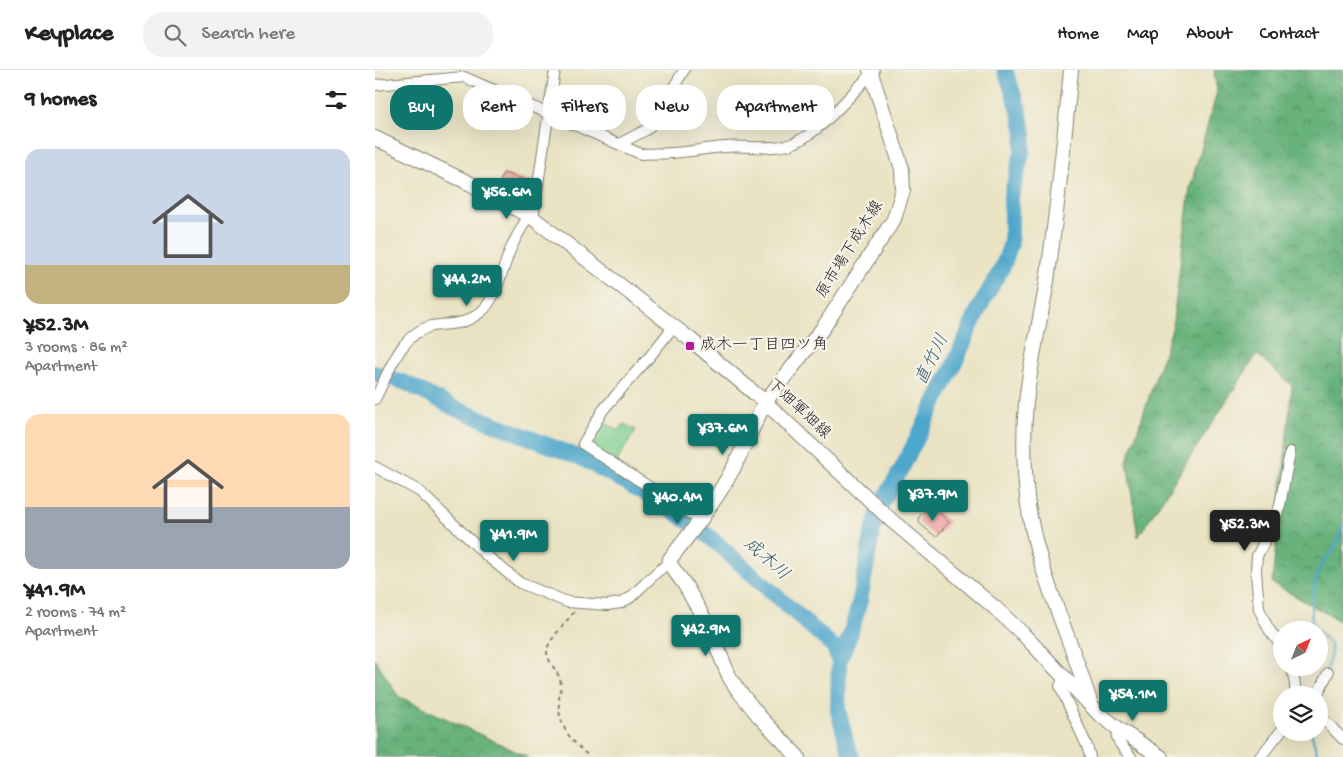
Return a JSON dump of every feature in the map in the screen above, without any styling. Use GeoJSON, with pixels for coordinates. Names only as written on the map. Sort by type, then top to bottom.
{"type":"FeatureCollection","features":[{"type":"Feature","properties":{"kind":"main road"},"geometry":{"type":"LineString","coordinates":[[1071,70],[1062,163],[1046,286],[1027,390],[1023,441],[1029,508],[1038,551],[1091,706]]}},
{"type":"Feature","properties":{"kind":"main road","name":"原市場下成木線"},"geometry":{"type":"LineString","coordinates":[[669,564],[670,559],[700,521],[733,469],[765,402],[823,328],[894,219],[903,190],[902,169],[872,71]]}},
{"type":"Feature","properties":{"kind":"main road","name":"下畑軍畑線"},"geometry":{"type":"LineString","coordinates":[[375,138],[471,184],[531,217],[674,326],[765,402],[872,504],[994,607],[1022,633],[1091,706],[1120,730],[1161,757]]}},
{"type":"Feature","properties":{"kind":"main road"},"geometry":{"type":"LineString","coordinates":[[669,564],[693,599],[738,690],[759,716],[798,757]]}},
{"type":"Feature","properties":{"kind":"street"},"geometry":{"type":"LineString","coordinates":[[553,85],[555,70]]}},
{"type":"Feature","properties":{"kind":"street"},"geometry":{"type":"LineString","coordinates":[[619,144],[646,130],[684,70]]}},
{"type":"Feature","properties":{"kind":"street"},"geometry":{"type":"LineString","coordinates":[[587,130],[641,154],[671,154],[726,146],[785,145],[806,136],[827,119],[872,71]]}},
{"type":"Feature","properties":{"kind":"street"},"geometry":{"type":"LineString","coordinates":[[375,85],[464,77],[543,111]]}},
{"type":"Feature","properties":{"kind":"street"},"geometry":{"type":"LineString","coordinates":[[377,395],[404,345],[416,333],[434,326],[461,323],[474,317],[487,306],[512,246],[531,217],[545,130]]}},
{"type":"Feature","properties":{"kind":"street"},"geometry":{"type":"LineString","coordinates":[[674,326],[603,410],[583,444],[700,521]]}},
{"type":"Feature","properties":{"kind":"street"},"geometry":{"type":"LineString","coordinates":[[1273,635],[1259,609],[1256,571],[1257,556],[1280,505],[1290,452]]}},
{"type":"Feature","properties":{"kind":"street"},"geometry":{"type":"LineString","coordinates":[[375,467],[419,490],[487,556],[520,582],[567,602],[607,605],[621,604],[664,566],[669,564]]}},
{"type":"Feature","properties":{"kind":"street"},"geometry":{"type":"LineString","coordinates":[[1064,678],[1060,686],[1087,746],[1090,757]]}},
{"type":"Feature","properties":{"kind":"street"},"geometry":{"type":"LineString","coordinates":[[1328,724],[1343,739]]}},
{"type":"Feature","properties":{"kind":"street"},"geometry":{"type":"LineString","coordinates":[[1120,730],[1117,737],[1120,744],[1131,757]]}},
{"type":"Feature","properties":{"kind":"street"},"geometry":{"type":"LineString","coordinates":[[1260,757],[1273,741]]}},
{"type":"Feature","properties":{"kind":"path"},"geometry":{"type":"LineString","coordinates":[[581,603],[547,650],[548,657],[561,686],[559,720],[568,735],[590,757]]}},
{"type":"Feature","properties":{"kind":"green space"},"geometry":{"type":"Polygon","coordinates":[[[1214,70],[1343,70],[1343,623],[1272,583],[1292,386],[1257,354],[1138,537],[1127,462],[1172,329],[1190,188],[1217,92],[1214,70]]]}},
{"type":"Feature","properties":{"kind":"green space"},"geometry":{"type":"Polygon","coordinates":[[[599,421],[619,430],[624,424],[636,430],[616,463],[587,445],[599,421]]]}},
{"type":"Feature","properties":{"kind":"green space"},"geometry":{"type":"Polygon","coordinates":[[[375,659],[398,696],[528,757],[375,757],[375,659]]]}},
{"type":"Feature","properties":{"kind":"building"},"geometry":{"type":"Polygon","coordinates":[[[503,173],[531,182],[528,197],[499,186],[503,173]]]}},
{"type":"Feature","properties":{"kind":"building"},"geometry":{"type":"Polygon","coordinates":[[[933,507],[949,522],[936,537],[919,523],[919,517],[925,510],[928,513],[933,507]]]}},
{"type":"Feature","properties":{"kind":"waterway","name":"直竹川"},"geometry":{"type":"LineString","coordinates":[[839,662],[850,635],[860,601],[872,534],[880,506],[901,470],[953,367],[979,308],[1003,266],[1011,243],[1011,197],[1023,149],[1024,133],[1018,107],[1005,70]]}},
{"type":"Feature","properties":{"kind":"waterway","name":"成木川"},"geometry":{"type":"LineString","coordinates":[[375,373],[406,383],[454,408],[581,458],[672,510],[711,538],[834,647],[839,662],[838,710],[852,757]]}},
{"type":"Feature","properties":{"kind":"waterway"},"geometry":{"type":"LineString","coordinates":[[1312,621],[1311,610],[1313,594],[1319,569],[1335,547],[1343,525]]}},
{"type":"Feature","properties":{"kind":"waterway"},"geometry":{"type":"LineString","coordinates":[[1328,642],[1331,652],[1328,666]]}},
{"type":"Feature","properties":{"kind":"waterway"},"geometry":{"type":"LineString","coordinates":[[1314,741],[1318,757]]}},
{"type":"Feature","properties":{"kind":"place","name":"成木一丁目四ツ角"},"geometry":{"type":"Point","coordinates":[690,346]}}]}
